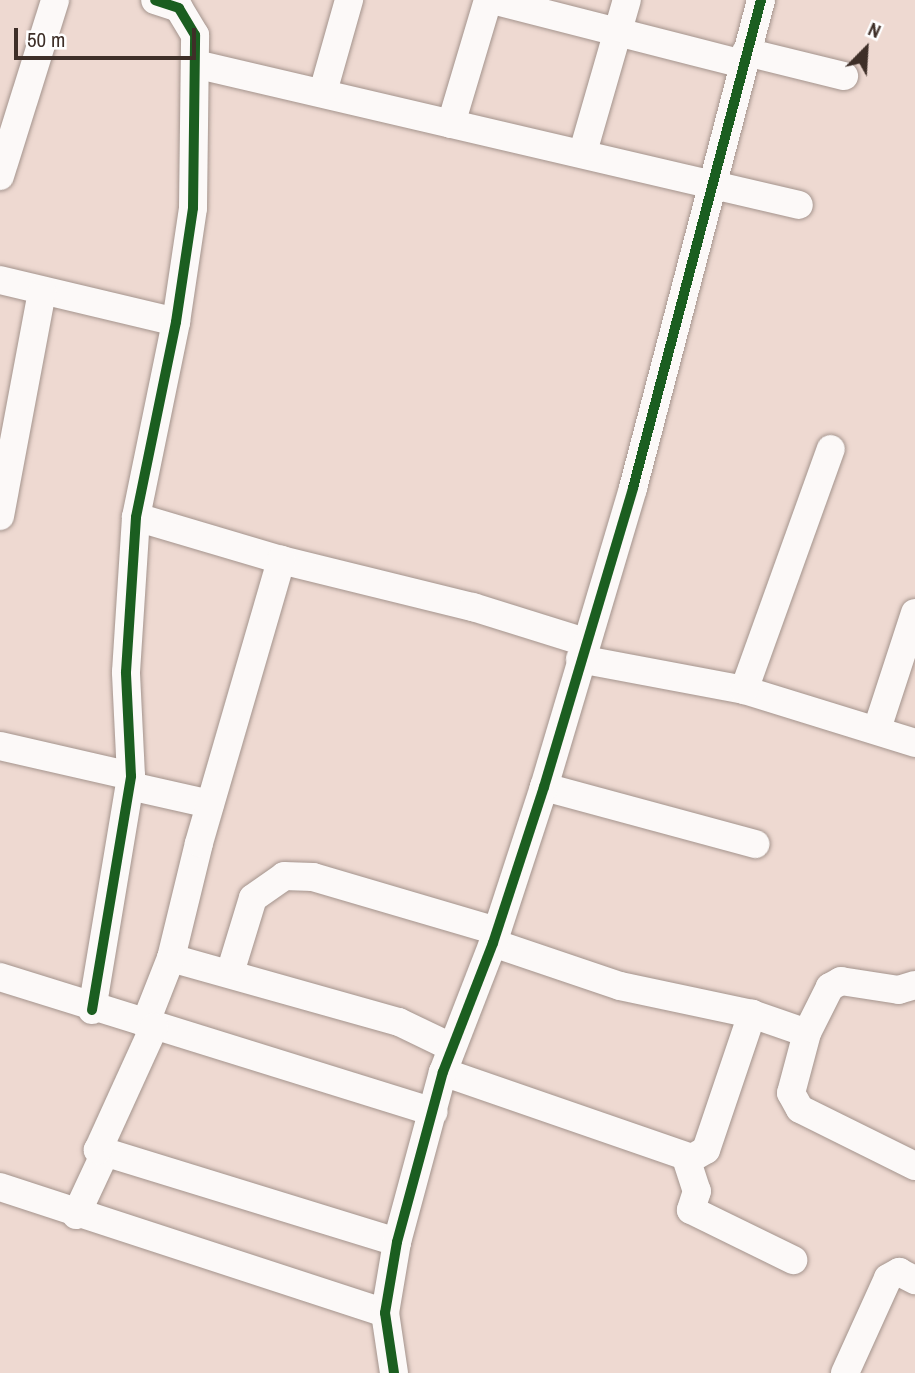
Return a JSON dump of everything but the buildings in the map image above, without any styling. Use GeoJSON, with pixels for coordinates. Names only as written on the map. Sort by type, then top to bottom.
{"type":"FeatureCollection","features":[{"type":"Feature","properties":{"kind":"street"},"geometry":{"type":"LineString","coordinates":[[0,176],[55,0]]}},
{"type":"Feature","properties":{"kind":"street"},"geometry":{"type":"LineString","coordinates":[[92,1010],[131,781],[126,672],[136,517],[176,322],[193,208],[195,36],[188,16],[155,0]]}},
{"type":"Feature","properties":{"kind":"street"},"geometry":{"type":"LineString","coordinates":[[323,92],[349,0]]}},
{"type":"Feature","properties":{"kind":"street"},"geometry":{"type":"LineString","coordinates":[[451,124],[490,0],[618,32],[844,76]]}},
{"type":"Feature","properties":{"kind":"street"},"geometry":{"type":"LineString","coordinates":[[583,152],[627,0]]}},
{"type":"Feature","properties":{"kind":"street"},"geometry":{"type":"LineString","coordinates":[[394,1373],[385,1313],[397,1242],[447,1059],[495,937],[544,787],[582,650],[633,488],[710,183],[761,0]]}},
{"type":"Feature","properties":{"kind":"street"},"geometry":{"type":"LineString","coordinates":[[195,64],[583,152],[799,205]]}},
{"type":"Feature","properties":{"kind":"street"},"geometry":{"type":"LineString","coordinates":[[0,280],[176,322]]}},
{"type":"Feature","properties":{"kind":"street"},"geometry":{"type":"LineString","coordinates":[[0,516],[42,292]]}},
{"type":"Feature","properties":{"kind":"street"},"geometry":{"type":"LineString","coordinates":[[744,690],[831,449]]}},
{"type":"Feature","properties":{"kind":"street"},"geometry":{"type":"LineString","coordinates":[[136,517],[281,560],[473,607],[582,650],[744,690],[877,729],[915,744]]}},
{"type":"Feature","properties":{"kind":"street"},"geometry":{"type":"LineString","coordinates":[[98,1150],[149,1025],[171,958],[210,804],[281,560]]}},
{"type":"Feature","properties":{"kind":"street"},"geometry":{"type":"LineString","coordinates":[[877,729],[915,613]]}},
{"type":"Feature","properties":{"kind":"street"},"geometry":{"type":"LineString","coordinates":[[1,753],[131,781],[210,804]]}},
{"type":"Feature","properties":{"kind":"street"},"geometry":{"type":"LineString","coordinates":[[544,787],[755,844]]}},
{"type":"Feature","properties":{"kind":"street"},"geometry":{"type":"LineString","coordinates":[[229,973],[253,898],[284,876],[313,877],[495,937],[620,986],[752,1014],[807,1033]]}},
{"type":"Feature","properties":{"kind":"street"},"geometry":{"type":"LineString","coordinates":[[171,958],[399,1022],[447,1059],[686,1158],[698,1157],[706,1150],[752,1014]]}},
{"type":"Feature","properties":{"kind":"street"},"geometry":{"type":"LineString","coordinates":[[0,978],[92,1010],[433,1112]]}},
{"type":"Feature","properties":{"kind":"street"},"geometry":{"type":"LineString","coordinates":[[915,985],[899,990],[850,981],[835,983],[807,1033],[792,1102],[915,1166]]}},
{"type":"Feature","properties":{"kind":"street"},"geometry":{"type":"LineString","coordinates":[[76,1215],[103,1157],[98,1150]]}},
{"type":"Feature","properties":{"kind":"street"},"geometry":{"type":"LineString","coordinates":[[98,1150],[397,1242]]}},
{"type":"Feature","properties":{"kind":"street"},"geometry":{"type":"LineString","coordinates":[[686,1158],[697,1191],[691,1210],[793,1260]]}},
{"type":"Feature","properties":{"kind":"street"},"geometry":{"type":"LineString","coordinates":[[0,1187],[76,1215],[385,1313]]}},
{"type":"Feature","properties":{"kind":"street"},"geometry":{"type":"LineString","coordinates":[[845,1373],[888,1278],[899,1272],[915,1280]]}},
{"type":"Feature","properties":{"kind":"cycle path"},"geometry":{"type":"LineString","coordinates":[[92,1010],[131,776],[126,672],[136,517],[176,322],[193,208],[195,35],[179,8],[155,0]]}},
{"type":"Feature","properties":{"kind":"cycle path"},"geometry":{"type":"LineString","coordinates":[[394,1373],[385,1313],[397,1242],[443,1072],[493,943],[544,787],[633,488],[761,0]]}}]}
